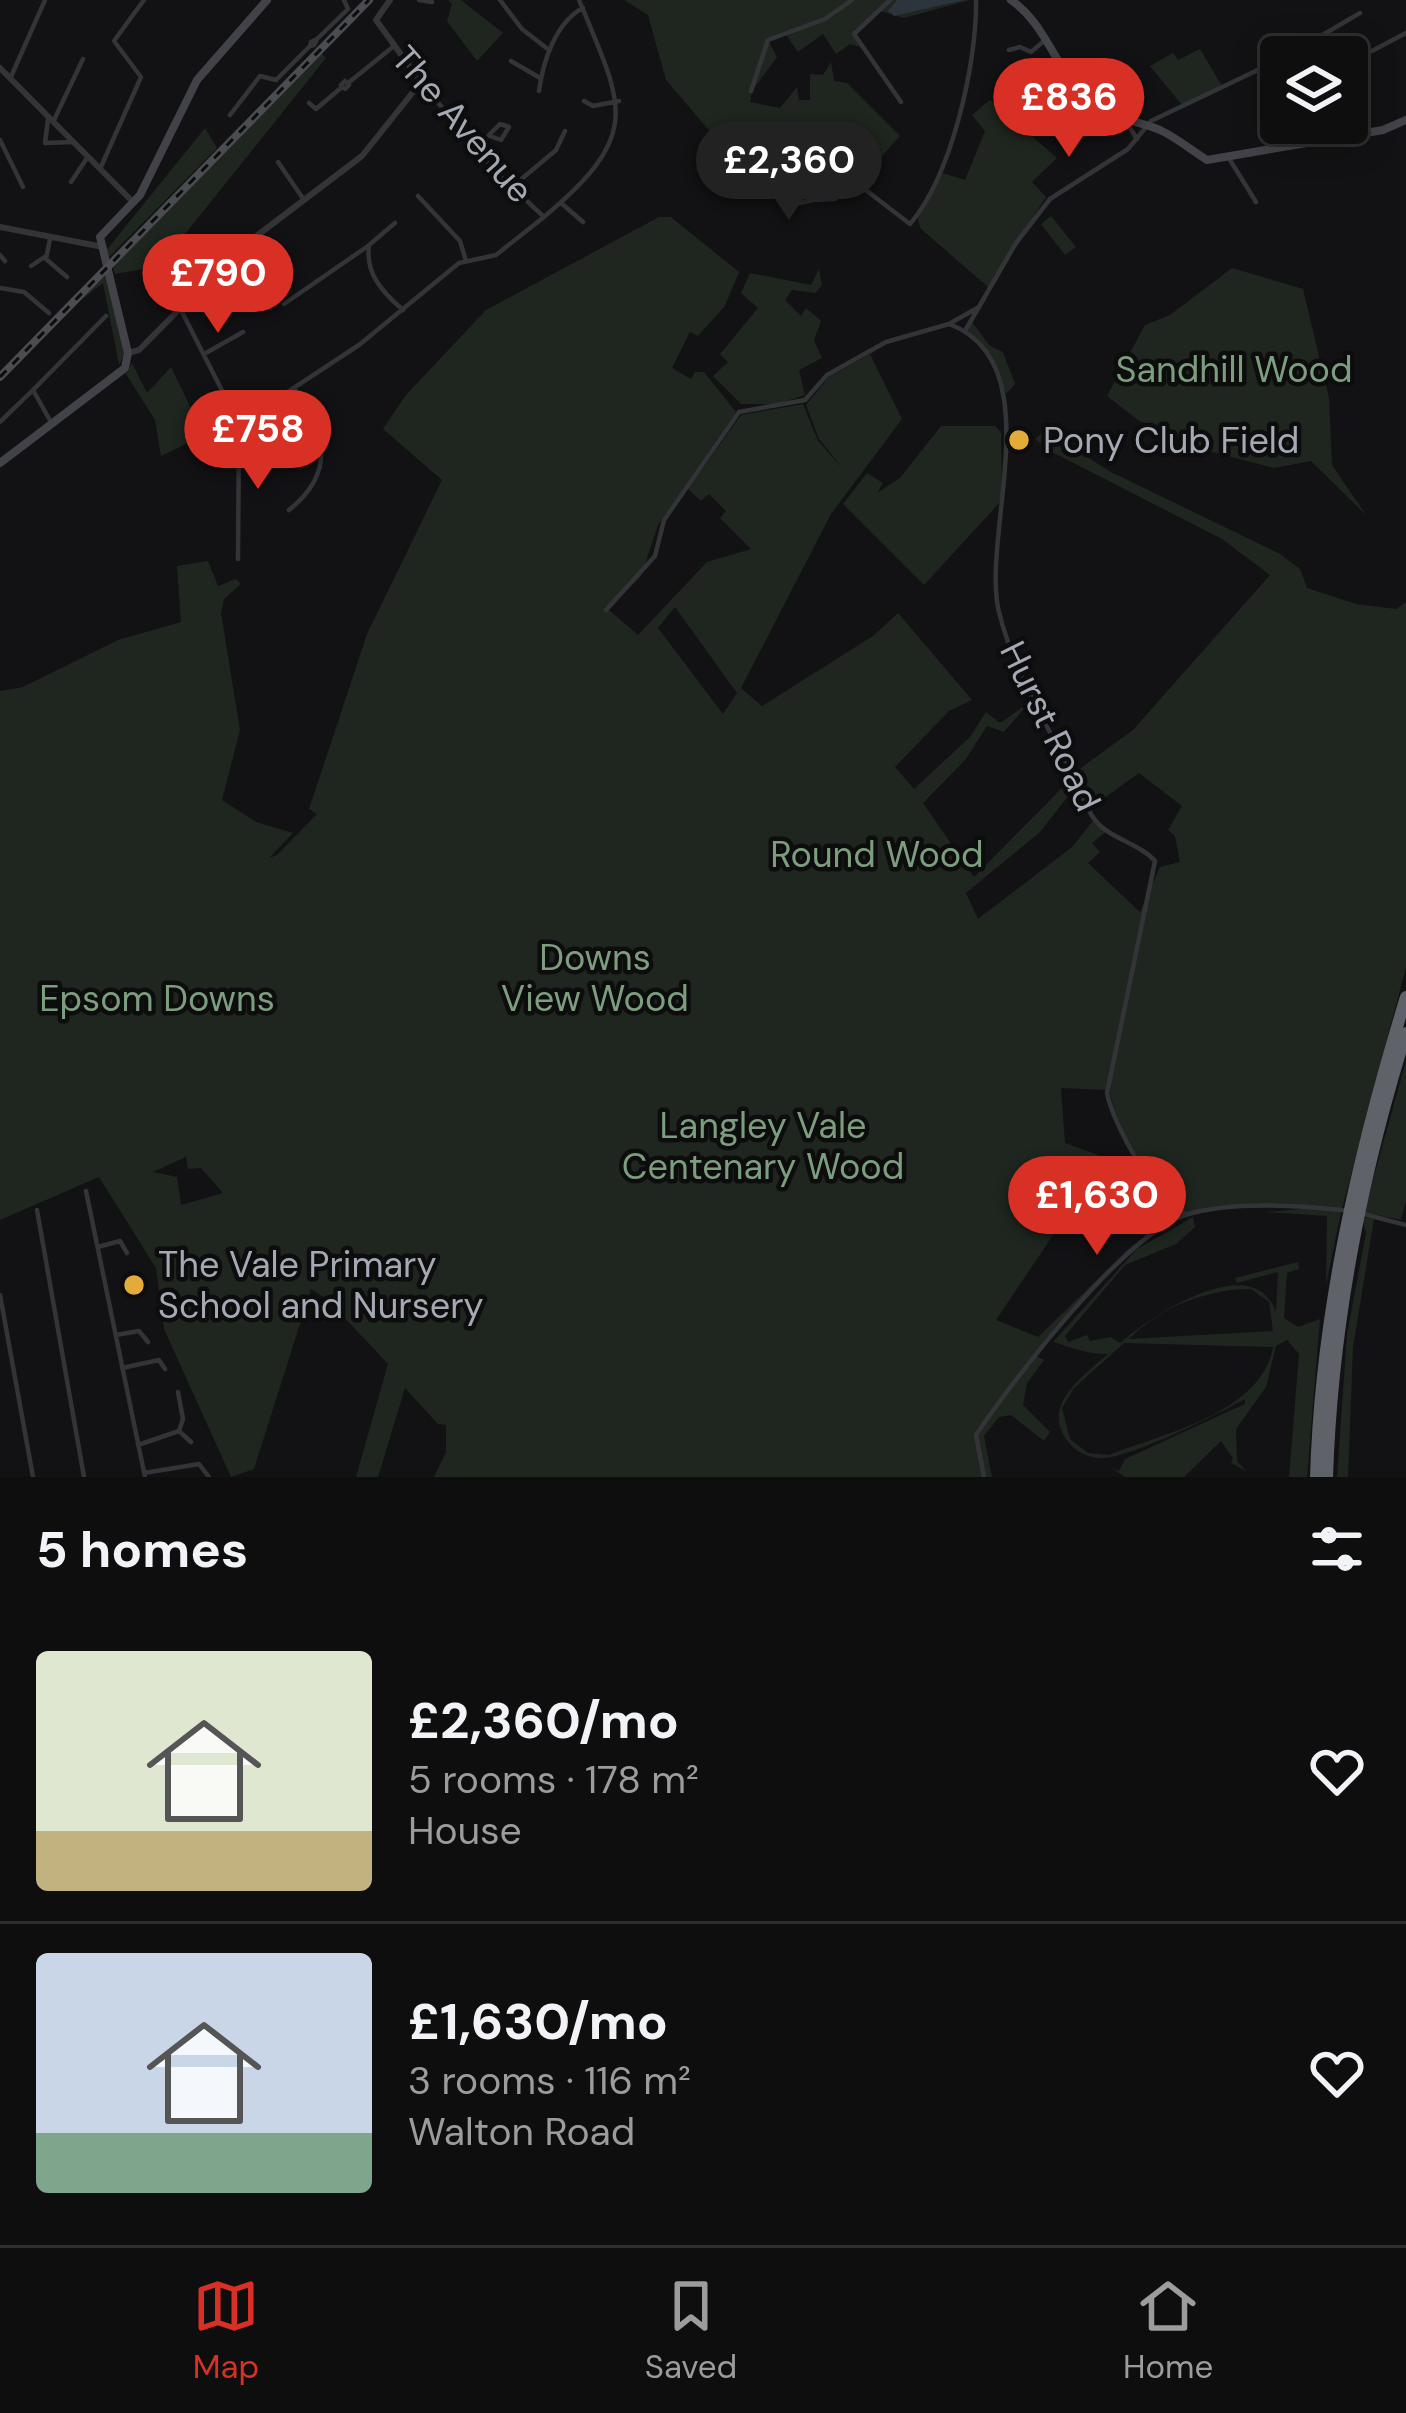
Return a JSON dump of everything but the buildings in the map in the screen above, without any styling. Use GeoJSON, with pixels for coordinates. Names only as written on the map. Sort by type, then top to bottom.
{"type":"FeatureCollection","features":[{"type":"Feature","properties":{"kind":"highway"},"geometry":{"type":"LineString","coordinates":[[1316,1477],[1326,1340],[1342,1241],[1360,1154],[1406,997]]}},
{"type":"Feature","properties":{"kind":"highway"},"geometry":{"type":"LineString","coordinates":[[1327,1477],[1352,1243],[1406,1033]]}},
{"type":"Feature","properties":{"kind":"main road"},"geometry":{"type":"LineString","coordinates":[[0,463],[124,368],[128,353],[114,280],[98,246],[101,234],[132,201],[197,80],[267,0]]}},
{"type":"Feature","properties":{"kind":"main road"},"geometry":{"type":"LineString","coordinates":[[1011,0],[1046,38],[1061,73],[1128,124],[1148,126],[1207,160],[1309,144]]}},
{"type":"Feature","properties":{"kind":"main road"},"geometry":{"type":"LineString","coordinates":[[1368,131],[1406,120]]}},
{"type":"Feature","properties":{"kind":"street"},"geometry":{"type":"LineString","coordinates":[[10,79],[45,0]]}},
{"type":"Feature","properties":{"kind":"street"},"geometry":{"type":"LineString","coordinates":[[100,169],[142,77],[117,49],[115,38],[144,0]]}},
{"type":"Feature","properties":{"kind":"street"},"geometry":{"type":"LineString","coordinates":[[230,115],[260,76],[276,80],[348,9],[344,0]]}},
{"type":"Feature","properties":{"kind":"street","name":"The Avenue"},"geometry":{"type":"LineString","coordinates":[[390,0],[376,20],[394,46],[476,149],[544,217],[583,187],[617,128],[619,101]]}},
{"type":"Feature","properties":{"kind":"street"},"geometry":{"type":"LineString","coordinates":[[419,0],[432,2]]}},
{"type":"Feature","properties":{"kind":"street"},"geometry":{"type":"LineString","coordinates":[[500,0],[522,29],[549,50]]}},
{"type":"Feature","properties":{"kind":"street"},"geometry":{"type":"LineString","coordinates":[[752,91],[768,40],[834,15],[852,0]]}},
{"type":"Feature","properties":{"kind":"street"},"geometry":{"type":"LineString","coordinates":[[890,0],[854,34],[901,102]]}},
{"type":"Feature","properties":{"kind":"street"},"geometry":{"type":"LineString","coordinates":[[779,189],[795,203],[836,200],[856,182],[909,225],[929,198],[974,60],[976,0]]}},
{"type":"Feature","properties":{"kind":"street"},"geometry":{"type":"LineString","coordinates":[[538,91],[549,50],[566,19],[581,4],[619,101],[593,106],[584,101]]}},
{"type":"Feature","properties":{"kind":"street"},"geometry":{"type":"LineString","coordinates":[[1321,36],[1360,13]]}},
{"type":"Feature","properties":{"kind":"street"},"geometry":{"type":"LineString","coordinates":[[1372,51],[1406,33]]}},
{"type":"Feature","properties":{"kind":"street"},"geometry":{"type":"LineString","coordinates":[[1009,50],[1020,46],[1030,52],[1046,38]]}},
{"type":"Feature","properties":{"kind":"street"},"geometry":{"type":"LineString","coordinates":[[309,103],[316,110],[394,46]]}},
{"type":"Feature","properties":{"kind":"street"},"geometry":{"type":"LineString","coordinates":[[73,142],[45,142],[82,59]]}},
{"type":"Feature","properties":{"kind":"street"},"geometry":{"type":"LineString","coordinates":[[512,61],[540,78]]}},
{"type":"Feature","properties":{"kind":"street"},"geometry":{"type":"LineString","coordinates":[[0,68],[132,201]]}},
{"type":"Feature","properties":{"kind":"street"},"geometry":{"type":"LineString","coordinates":[[965,328],[1042,206],[1137,139],[1148,126],[1260,70]]}},
{"type":"Feature","properties":{"kind":"street"},"geometry":{"type":"LineString","coordinates":[[128,353],[139,350],[238,250],[362,156],[421,82]]}},
{"type":"Feature","properties":{"kind":"street"},"geometry":{"type":"LineString","coordinates":[[1128,124],[1137,139]]}},
{"type":"Feature","properties":{"kind":"street"},"geometry":{"type":"LineString","coordinates":[[512,187],[556,150],[565,130]]}},
{"type":"Feature","properties":{"kind":"street"},"geometry":{"type":"LineString","coordinates":[[476,149],[490,136]]}},
{"type":"Feature","properties":{"kind":"street"},"geometry":{"type":"LineString","coordinates":[[0,140],[23,187]]}},
{"type":"Feature","properties":{"kind":"street"},"geometry":{"type":"LineString","coordinates":[[772,181],[764,171],[778,156],[814,200]]}},
{"type":"Feature","properties":{"kind":"street"},"geometry":{"type":"LineString","coordinates":[[71,182],[76,167],[88,157]]}},
{"type":"Feature","properties":{"kind":"street"},"geometry":{"type":"LineString","coordinates":[[1230,160],[1256,202]]}},
{"type":"Feature","properties":{"kind":"street"},"geometry":{"type":"LineString","coordinates":[[278,162],[304,200]]}},
{"type":"Feature","properties":{"kind":"street"},"geometry":{"type":"LineString","coordinates":[[418,196],[460,241],[466,260]]}},
{"type":"Feature","properties":{"kind":"street"},"geometry":{"type":"LineString","coordinates":[[561,203],[583,222]]}},
{"type":"Feature","properties":{"kind":"street"},"geometry":{"type":"LineString","coordinates":[[239,424],[403,310],[466,260],[496,255],[544,217]]}},
{"type":"Feature","properties":{"kind":"street"},"geometry":{"type":"LineString","coordinates":[[284,304],[394,223]]}},
{"type":"Feature","properties":{"kind":"street"},"geometry":{"type":"LineString","coordinates":[[0,227],[98,246]]}},
{"type":"Feature","properties":{"kind":"street"},"geometry":{"type":"LineString","coordinates":[[33,264],[46,256],[50,238]]}},
{"type":"Feature","properties":{"kind":"street"},"geometry":{"type":"LineString","coordinates":[[369,245],[368,264],[382,290],[403,310]]}},
{"type":"Feature","properties":{"kind":"street"},"geometry":{"type":"LineString","coordinates":[[46,256],[67,277]]}},
{"type":"Feature","properties":{"kind":"street"},"geometry":{"type":"LineString","coordinates":[[351,259],[368,264]]}},
{"type":"Feature","properties":{"kind":"street"},"geometry":{"type":"LineString","coordinates":[[0,288],[24,292],[49,313]]}},
{"type":"Feature","properties":{"kind":"street"},"geometry":{"type":"LineString","coordinates":[[607,610],[656,556],[664,520],[739,412],[805,400],[827,375],[886,342],[949,324],[980,307]]}},
{"type":"Feature","properties":{"kind":"street"},"geometry":{"type":"LineString","coordinates":[[180,308],[239,424],[238,560]]}},
{"type":"Feature","properties":{"kind":"street"},"geometry":{"type":"LineString","coordinates":[[0,422],[106,316]]}},
{"type":"Feature","properties":{"kind":"street"},"geometry":{"type":"LineString","coordinates":[[958,320],[965,328]]}},
{"type":"Feature","properties":{"kind":"street"},"geometry":{"type":"LineString","coordinates":[[949,324],[965,328]]}},
{"type":"Feature","properties":{"kind":"street","name":"Hurst Road"},"geometry":{"type":"LineString","coordinates":[[965,328],[986,354],[1006,406],[1004,514],[995,583],[1004,628],[1049,738],[1094,820],[1155,861],[1107,1093],[1126,1140],[1174,1209]]}},
{"type":"Feature","properties":{"kind":"street"},"geometry":{"type":"LineString","coordinates":[[204,354],[244,332]]}},
{"type":"Feature","properties":{"kind":"street"},"geometry":{"type":"LineString","coordinates":[[289,510],[314,478],[323,446],[321,429],[294,388]]}},
{"type":"Feature","properties":{"kind":"street"},"geometry":{"type":"LineString","coordinates":[[33,390],[52,424]]}},
{"type":"Feature","properties":{"kind":"street"},"geometry":{"type":"LineString","coordinates":[[239,458],[269,458]]}},
{"type":"Feature","properties":{"kind":"street"},"geometry":{"type":"LineString","coordinates":[[86,1191],[144,1475],[199,1464],[209,1477]]}},
{"type":"Feature","properties":{"kind":"street"},"geometry":{"type":"LineString","coordinates":[[1174,1221],[1174,1209],[1187,1214],[1316,1206],[1342,1210]]}},
{"type":"Feature","properties":{"kind":"street"},"geometry":{"type":"LineString","coordinates":[[37,1210],[84,1477]]}},
{"type":"Feature","properties":{"kind":"street"},"geometry":{"type":"LineString","coordinates":[[984,1477],[976,1435],[993,1410],[1132,1248],[1187,1214]]}},
{"type":"Feature","properties":{"kind":"street"},"geometry":{"type":"LineString","coordinates":[[1364,1214],[1406,1225]]}},
{"type":"Feature","properties":{"kind":"street"},"geometry":{"type":"LineString","coordinates":[[98,1247],[120,1241],[127,1253]]}},
{"type":"Feature","properties":{"kind":"street"},"geometry":{"type":"LineString","coordinates":[[0,1295],[33,1477]]}},
{"type":"Feature","properties":{"kind":"street"},"geometry":{"type":"LineString","coordinates":[[116,1335],[143,1334]]}},
{"type":"Feature","properties":{"kind":"street"},"geometry":{"type":"LineString","coordinates":[[122,1368],[159,1360],[165,1369]]}},
{"type":"Feature","properties":{"kind":"street"},"geometry":{"type":"LineString","coordinates":[[178,1392],[183,1419],[179,1431]]}},
{"type":"Feature","properties":{"kind":"street"},"geometry":{"type":"LineString","coordinates":[[138,1445],[179,1431]]}},
{"type":"Feature","properties":{"kind":"street"},"geometry":{"type":"LineString","coordinates":[[179,1431],[191,1442]]}},
{"type":"Feature","properties":{"kind":"green space"},"geometry":{"type":"Polygon","coordinates":[[[448,0],[461,0],[503,33],[477,61],[447,21],[452,4],[448,0]]]}},
{"type":"Feature","properties":{"kind":"green space"},"geometry":{"type":"Polygon","coordinates":[[[624,0],[970,0],[904,18],[880,11],[853,35],[860,47],[850,44],[836,54],[823,34],[798,52],[784,32],[768,40],[777,57],[752,91],[750,102],[780,108],[797,87],[799,100],[810,100],[810,74],[823,75],[831,62],[834,81],[847,83],[900,136],[859,181],[851,175],[831,197],[822,190],[812,191],[779,154],[789,146],[769,126],[736,162],[666,80],[648,15],[624,0]]]}},
{"type":"Feature","properties":{"kind":"green space"},"geometry":{"type":"Polygon","coordinates":[[[1200,49],[1222,86],[1182,105],[1150,66],[1173,53],[1178,60],[1200,49]]]}},
{"type":"Feature","properties":{"kind":"green space"},"geometry":{"type":"Polygon","coordinates":[[[321,53],[326,58],[181,239],[150,268],[115,274],[113,266],[321,53]]]}},
{"type":"Feature","properties":{"kind":"green space"},"geometry":{"type":"Polygon","coordinates":[[[990,100],[1057,158],[1032,182],[1046,197],[988,287],[920,228],[918,218],[943,173],[965,180],[985,131],[972,115],[990,100]]]}},
{"type":"Feature","properties":{"kind":"green space"},"geometry":{"type":"Polygon","coordinates":[[[205,128],[217,148],[109,257],[105,252],[205,128]]]}},
{"type":"Feature","properties":{"kind":"green space"},"geometry":{"type":"Polygon","coordinates":[[[1051,216],[1076,247],[1065,255],[1041,224],[1051,216]]]}},
{"type":"Feature","properties":{"kind":"green space","name":"Langley Vale Centenary Wood"},"geometry":{"type":"Polygon","coordinates":[[[659,217],[671,217],[739,272],[725,306],[698,336],[690,332],[672,368],[691,379],[695,372],[704,372],[736,412],[658,525],[641,576],[608,609],[638,635],[707,562],[751,549],[720,518],[726,511],[709,494],[701,501],[688,489],[741,415],[803,404],[818,441],[844,470],[819,439],[806,405],[829,377],[870,354],[902,419],[831,514],[741,688],[762,706],[873,636],[898,613],[972,700],[949,711],[895,767],[914,789],[970,737],[986,712],[1000,723],[1030,702],[1004,732],[987,726],[966,759],[923,803],[974,877],[1072,778],[1076,786],[1040,832],[966,893],[978,919],[1072,847],[1093,821],[1107,831],[1092,843],[1100,852],[1088,863],[1140,912],[1160,867],[1180,862],[1175,836],[1168,830],[1182,806],[1139,773],[1092,807],[1074,773],[1133,730],[1270,575],[1222,539],[1054,453],[1035,439],[1045,430],[1109,471],[1280,554],[1300,569],[1307,588],[1356,604],[1396,609],[1406,602],[1406,967],[1342,1209],[1259,1205],[1185,1212],[1159,1188],[1137,1157],[1109,1090],[1061,1088],[1065,1143],[1104,1157],[1068,1178],[1072,1207],[996,1320],[1038,1337],[1137,1241],[1034,1355],[1044,1360],[1027,1383],[1023,1405],[1050,1432],[1044,1441],[1011,1415],[999,1417],[984,1436],[992,1477],[434,1477],[446,1452],[446,1425],[438,1424],[405,1388],[378,1477],[356,1477],[388,1364],[328,1300],[311,1289],[254,1469],[231,1477],[164,1329],[156,1268],[99,1177],[0,1220],[0,691],[23,687],[118,640],[181,622],[177,566],[208,561],[218,586],[236,579],[241,584],[224,599],[221,613],[240,730],[222,800],[256,822],[293,833],[269,858],[277,855],[317,814],[309,809],[367,634],[442,480],[383,429],[406,395],[486,310],[659,217]],[[675,607],[658,628],[723,714],[737,693],[675,607]],[[186,1157],[153,1172],[177,1177],[181,1205],[223,1193],[201,1168],[188,1169],[186,1157]]]}},
{"type":"Feature","properties":{"kind":"green space","name":"Sandhill Wood"},"geometry":{"type":"Polygon","coordinates":[[[1232,268],[1303,289],[1329,398],[1332,465],[1366,515],[1311,461],[1274,468],[1209,451],[1138,420],[1107,396],[1145,325],[1170,315],[1232,268]]]}},
{"type":"Feature","properties":{"kind":"green space"},"geometry":{"type":"Polygon","coordinates":[[[819,269],[822,285],[815,293],[792,290],[785,300],[801,316],[806,308],[821,321],[814,340],[822,358],[799,370],[805,395],[777,404],[741,404],[713,376],[728,362],[720,354],[758,308],[741,293],[750,273],[811,285],[819,269]]]}},
{"type":"Feature","properties":{"kind":"green space"},"geometry":{"type":"Polygon","coordinates":[[[108,271],[125,354],[119,365],[103,283],[77,303],[108,271]]]}},
{"type":"Feature","properties":{"kind":"green space"},"geometry":{"type":"Polygon","coordinates":[[[972,322],[990,346],[1003,352],[1015,384],[1006,394],[991,358],[967,331],[972,322]]]}},
{"type":"Feature","properties":{"kind":"green space"},"geometry":{"type":"Polygon","coordinates":[[[132,363],[147,393],[171,367],[201,429],[189,436],[190,442],[161,456],[155,420],[126,374],[132,363]]]}},
{"type":"Feature","properties":{"kind":"green space"},"geometry":{"type":"Polygon","coordinates":[[[941,426],[995,426],[1001,432],[1002,500],[924,585],[843,504],[867,473],[883,483],[877,493],[900,478],[941,426]]]}},
{"type":"Feature","properties":{"kind":"green space"},"geometry":{"type":"Polygon","coordinates":[[[1406,1061],[1406,1201],[1401,1220],[1364,1212],[1406,1061]]]}},
{"type":"Feature","properties":{"kind":"green space"},"geometry":{"type":"Polygon","coordinates":[[[1312,1208],[1341,1212],[1326,1285],[1327,1216],[1266,1212],[1312,1208]]]}},
{"type":"Feature","properties":{"kind":"green space"},"geometry":{"type":"Polygon","coordinates":[[[1193,1217],[1195,1227],[1176,1244],[1125,1265],[1065,1336],[1068,1342],[1087,1335],[1090,1341],[1111,1337],[1120,1343],[1155,1317],[1177,1304],[1225,1286],[1246,1286],[1264,1294],[1276,1312],[1278,1272],[1237,1283],[1235,1278],[1298,1262],[1299,1269],[1287,1273],[1284,1318],[1298,1327],[1320,1319],[1307,1477],[1289,1477],[1299,1354],[1287,1340],[1276,1346],[1266,1387],[1236,1429],[1237,1461],[1246,1471],[1231,1463],[1233,1458],[1221,1441],[1184,1477],[1125,1477],[1110,1467],[1119,1471],[1125,1459],[1245,1404],[1245,1399],[1176,1433],[1119,1455],[1091,1457],[1071,1445],[1062,1431],[1061,1406],[1076,1383],[1108,1354],[1053,1342],[1137,1249],[1193,1217]],[[1251,1289],[1185,1302],[1129,1339],[1273,1331],[1269,1302],[1251,1289]],[[1124,1343],[1074,1388],[1062,1408],[1070,1439],[1088,1453],[1109,1455],[1181,1429],[1229,1405],[1264,1371],[1273,1348],[1273,1347],[1124,1343]]]}},
{"type":"Feature","properties":{"kind":"green space"},"geometry":{"type":"Polygon","coordinates":[[[1362,1217],[1374,1219],[1353,1347],[1348,1477],[1337,1477],[1347,1334],[1366,1233],[1362,1217]]]}},
{"type":"Feature","properties":{"kind":"shaded area"},"geometry":{"type":"Polygon","coordinates":[[[897,0],[964,0],[894,16],[888,11],[897,0]]]}},
{"type":"Feature","properties":{"kind":"railway"},"geometry":{"type":"LineString","coordinates":[[0,377],[369,0]]}},
{"type":"Feature","properties":{"kind":"place","name":"Pony Club Field"},"geometry":{"type":"Point","coordinates":[1019,440]}},
{"type":"Feature","properties":{"kind":"place","name":"The Vale Primary School and Nursery"},"geometry":{"type":"Point","coordinates":[134,1285]}},
{"type":"Feature","properties":{"kind":"park label","name":"Round Wood"},"geometry":{"type":"Point","coordinates":[877,854]}},
{"type":"Feature","properties":{"kind":"park label","name":"Downs View Wood"},"geometry":{"type":"Point","coordinates":[595,978]}},
{"type":"Feature","properties":{"kind":"park label","name":"Epsom Downs"},"geometry":{"type":"Point","coordinates":[157,998]}}]}
